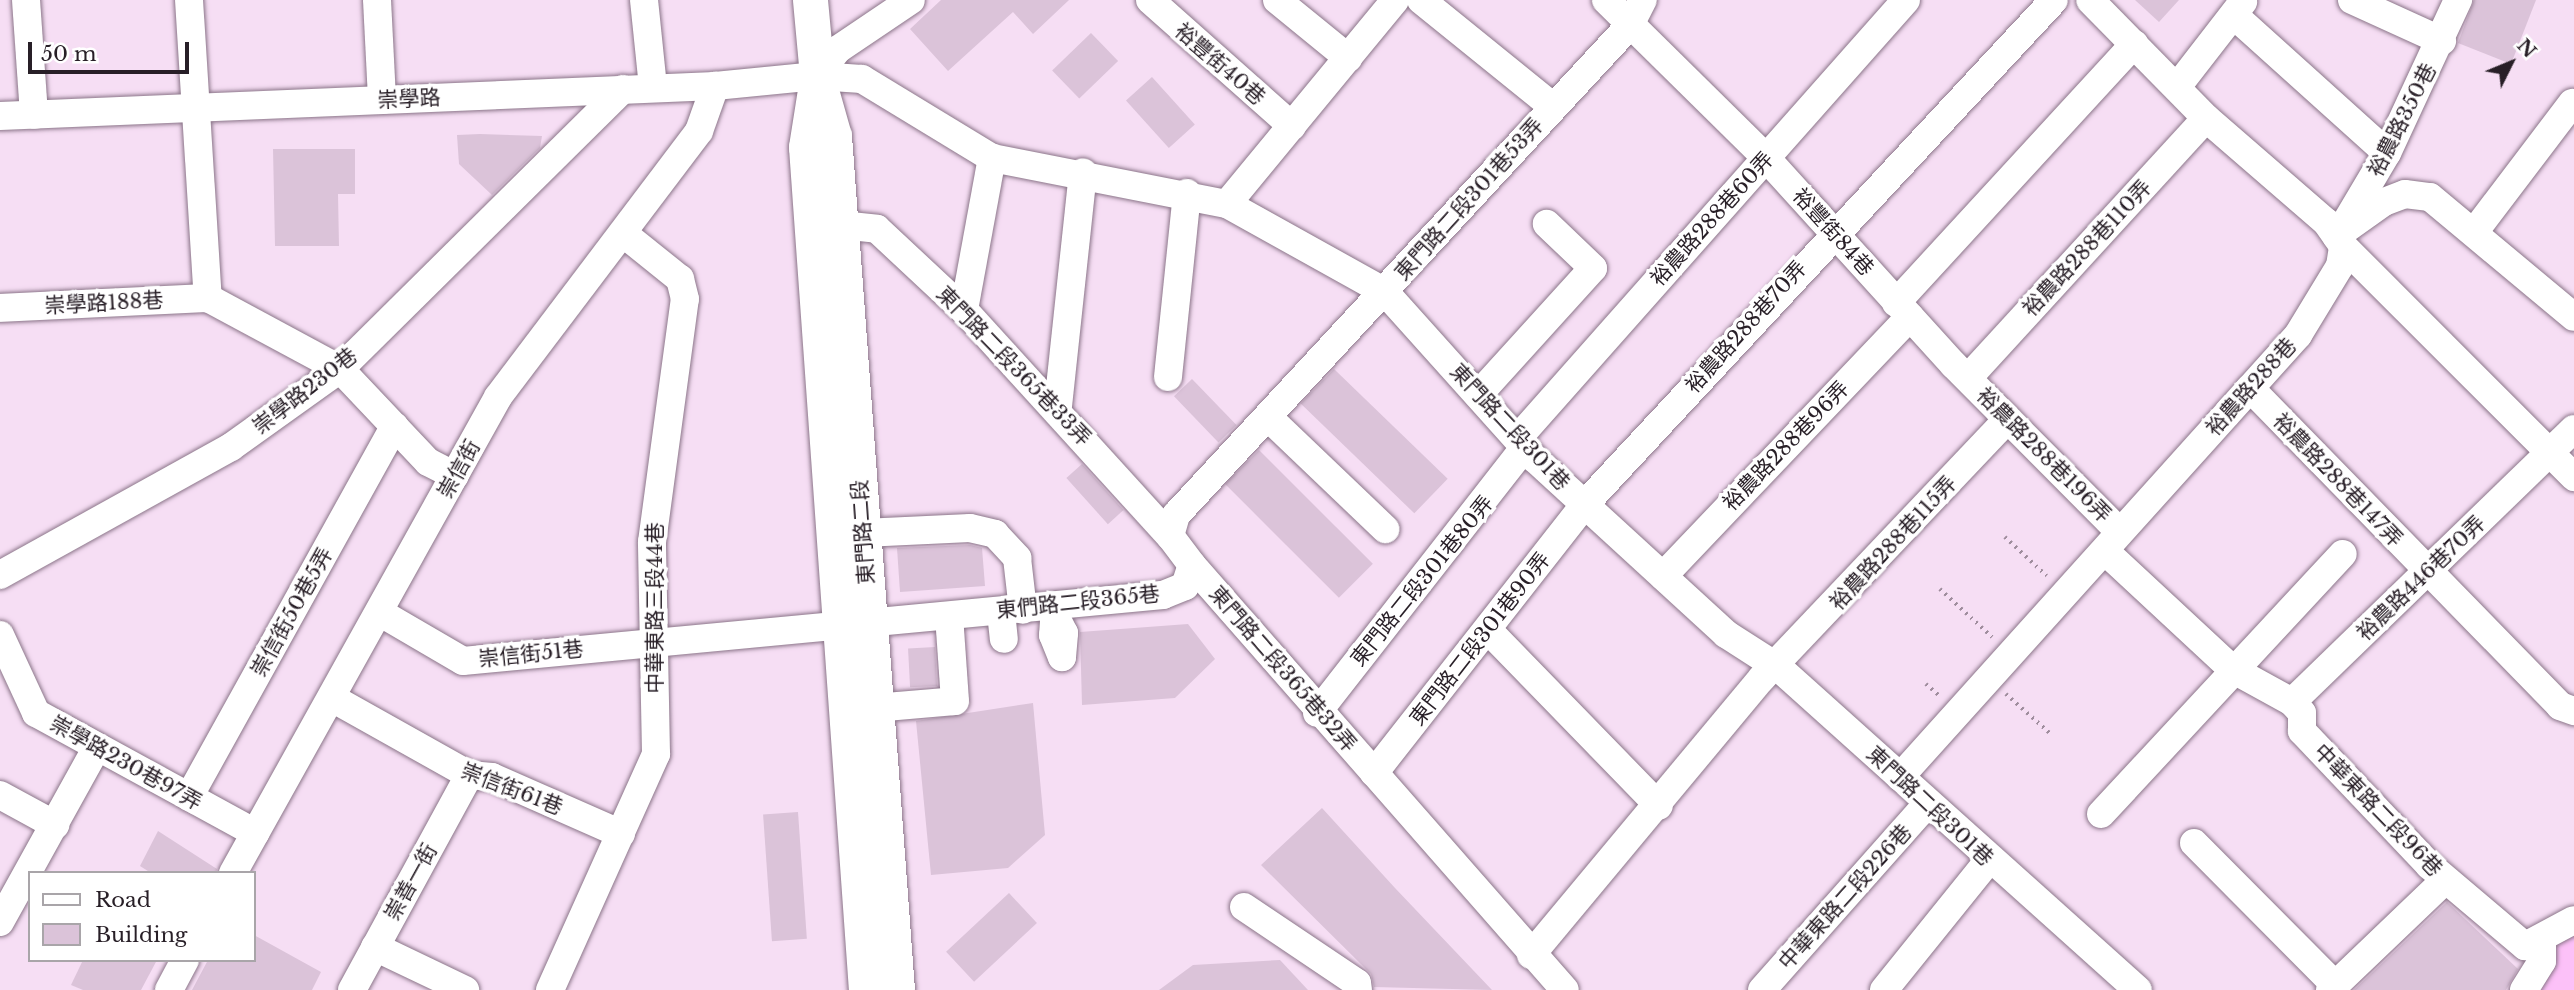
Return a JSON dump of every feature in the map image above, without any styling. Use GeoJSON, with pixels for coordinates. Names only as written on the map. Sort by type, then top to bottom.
{"type":"FeatureCollection","features":[{"type":"Feature","properties":{"kind":"main road","name":"東門路二段"},"geometry":{"type":"LineString","coordinates":[[810,0],[817,76],[834,136],[863,533],[853,625],[874,708],[897,990]]}},
{"type":"Feature","properties":{"kind":"main road","name":"東門路二段"},"geometry":{"type":"LineString","coordinates":[[817,76],[806,147],[853,625],[866,990]]}},
{"type":"Feature","properties":{"kind":"street"},"geometry":{"type":"LineString","coordinates":[[26,0],[34,115]]}},
{"type":"Feature","properties":{"kind":"street"},"geometry":{"type":"LineString","coordinates":[[189,0],[208,298],[340,369],[428,462],[455,476]]}},
{"type":"Feature","properties":{"kind":"street"},"geometry":{"type":"LineString","coordinates":[[377,0],[382,100]]}},
{"type":"Feature","properties":{"kind":"street"},"geometry":{"type":"LineString","coordinates":[[643,0],[653,88]]}},
{"type":"Feature","properties":{"kind":"street"},"geometry":{"type":"LineString","coordinates":[[817,76],[837,50],[912,0]]}},
{"type":"Feature","properties":{"kind":"street","name":"裕豐街40巷"},"geometry":{"type":"LineString","coordinates":[[1150,0],[1292,126]]}},
{"type":"Feature","properties":{"kind":"street"},"geometry":{"type":"LineString","coordinates":[[1277,0],[1348,58]]}},
{"type":"Feature","properties":{"kind":"street"},"geometry":{"type":"LineString","coordinates":[[1227,204],[1395,0]]}},
{"type":"Feature","properties":{"kind":"street","name":"東門路二段301巷53弄"},"geometry":{"type":"LineString","coordinates":[[1421,0],[1553,107]]}},
{"type":"Feature","properties":{"kind":"street","name":"裕豐街84巷"},"geometry":{"type":"LineString","coordinates":[[1606,0],[1767,159],[1968,378]]}},
{"type":"Feature","properties":{"kind":"street","name":"東門路二段301巷53弄"},"geometry":{"type":"LineString","coordinates":[[1385,292],[1630,25],[1643,0]]}},
{"type":"Feature","properties":{"kind":"street","name":"裕農路288巷60弄"},"geometry":{"type":"LineString","coordinates":[[1522,442],[1906,0]]}},
{"type":"Feature","properties":{"kind":"street","name":"裕農路288巷70弄"},"geometry":{"type":"LineString","coordinates":[[1585,504],[2054,0]]}},
{"type":"Feature","properties":{"kind":"street"},"geometry":{"type":"LineString","coordinates":[[2091,0],[2207,118],[2340,241],[2574,477]]}},
{"type":"Feature","properties":{"kind":"street"},"geometry":{"type":"LineString","coordinates":[[2352,0],[2442,41]]}},
{"type":"Feature","properties":{"kind":"street","name":"裕農路350巷"},"geometry":{"type":"LineString","coordinates":[[2340,241],[2442,41],[2458,0]]}},
{"type":"Feature","properties":{"kind":"street"},"geometry":{"type":"LineString","coordinates":[[2177,87],[2240,8],[2386,153]]}},
{"type":"Feature","properties":{"kind":"street","name":"裕農路288巷96弄"},"geometry":{"type":"LineString","coordinates":[[1663,576],[1903,310],[2134,44]]}},
{"type":"Feature","properties":{"kind":"street","name":"崇學路"},"geometry":{"type":"LineString","coordinates":[[0,116],[715,86],[817,76]]}},
{"type":"Feature","properties":{"kind":"street","name":"東門路二段301巷"},"geometry":{"type":"LineString","coordinates":[[817,76],[862,79],[992,158],[1083,172],[1227,204],[1385,292],[1522,442],[1585,504],[1726,634],[1779,668],[1989,860],[2138,990]]}},
{"type":"Feature","properties":{"kind":"street","name":"崇信街"},"geometry":{"type":"LineString","coordinates":[[234,871],[498,397],[624,234],[699,131],[715,86]]}},
{"type":"Feature","properties":{"kind":"street","name":"崇學路230巷"},"geometry":{"type":"LineString","coordinates":[[1,573],[220,454],[340,369],[624,89]]}},
{"type":"Feature","properties":{"kind":"street"},"geometry":{"type":"LineString","coordinates":[[2475,232],[2572,103]]}},
{"type":"Feature","properties":{"kind":"street","name":"裕農路288巷110弄"},"geometry":{"type":"LineString","coordinates":[[1968,378],[2207,118]]}},
{"type":"Feature","properties":{"kind":"street"},"geometry":{"type":"LineString","coordinates":[[964,310],[992,158]]}},
{"type":"Feature","properties":{"kind":"street"},"geometry":{"type":"LineString","coordinates":[[1058,406],[1083,172]]}},
{"type":"Feature","properties":{"kind":"street"},"geometry":{"type":"LineString","coordinates":[[1168,377],[1187,193]]}},
{"type":"Feature","properties":{"kind":"street"},"geometry":{"type":"LineString","coordinates":[[2340,241],[2405,194],[2430,197],[2574,317]]}},
{"type":"Feature","properties":{"kind":"street"},"geometry":{"type":"LineString","coordinates":[[1478,394],[1593,268],[1547,224]]}},
{"type":"Feature","properties":{"kind":"street","name":"東門路二段365巷33弄"},"geometry":{"type":"LineString","coordinates":[[841,225],[877,229],[964,310],[1058,406],[1170,536]]}},
{"type":"Feature","properties":{"kind":"street","name":"中華東路三段44巷"},"geometry":{"type":"LineString","coordinates":[[550,990],[656,754],[652,542],[685,299],[680,279],[624,234]]}},
{"type":"Feature","properties":{"kind":"street","name":"裕農路288巷"},"geometry":{"type":"LineString","coordinates":[[1900,777],[2298,335],[2340,266],[2340,241]]}},
{"type":"Feature","properties":{"kind":"street"},"geometry":{"type":"LineString","coordinates":[[1192,565],[1170,536],[1176,515],[1385,292]]}},
{"type":"Feature","properties":{"kind":"street","name":"崇學路188巷"},"geometry":{"type":"LineString","coordinates":[[0,308],[208,298]]}},
{"type":"Feature","properties":{"kind":"street","name":"裕農路288巷196弄"},"geometry":{"type":"LineString","coordinates":[[1968,378],[2008,419],[2113,542]]}},
{"type":"Feature","properties":{"kind":"street","name":"裕農路288巷147弄"},"geometry":{"type":"LineString","coordinates":[[2250,388],[2560,706],[2574,711]]}},
{"type":"Feature","properties":{"kind":"street"},"geometry":{"type":"LineString","coordinates":[[1269,418],[1385,529]]}},
{"type":"Feature","properties":{"kind":"street","name":"裕農路288巷115弄"},"geometry":{"type":"LineString","coordinates":[[1531,955],[1659,806],[1762,678],[1779,668],[2008,419]]}},
{"type":"Feature","properties":{"kind":"street","name":"崇信街50巷5弄"},"geometry":{"type":"LineString","coordinates":[[188,797],[395,426]]}},
{"type":"Feature","properties":{"kind":"street","name":"裕農路446巷70弄"},"geometry":{"type":"LineString","coordinates":[[2292,702],[2574,429]]}},
{"type":"Feature","properties":{"kind":"street","name":"東門路二段301巷80弄"},"geometry":{"type":"LineString","coordinates":[[1317,713],[1522,442]]}},
{"type":"Feature","properties":{"kind":"street","name":"東門路二段301巷90弄"},"geometry":{"type":"LineString","coordinates":[[1374,773],[1585,504]]}},
{"type":"Feature","properties":{"kind":"street"},"geometry":{"type":"LineString","coordinates":[[863,533],[970,528],[995,534],[1017,558],[1012,611],[1004,639]]}},
{"type":"Feature","properties":{"kind":"street"},"geometry":{"type":"LineString","coordinates":[[2113,542],[2232,669],[2292,702]]}},
{"type":"Feature","properties":{"kind":"street"},"geometry":{"type":"LineString","coordinates":[[2101,814],[2232,669],[2343,554]]}},
{"type":"Feature","properties":{"kind":"street","name":"東們路二段365巷"},"geometry":{"type":"LineString","coordinates":[[853,625],[1012,611],[1056,613],[1163,596],[1185,586],[1192,565]]}},
{"type":"Feature","properties":{"kind":"street","name":"東門路二段365巷32弄"},"geometry":{"type":"LineString","coordinates":[[1192,565],[1317,713],[1374,773],[1531,955],[1565,990]]}},
{"type":"Feature","properties":{"kind":"street","name":"崇信街51巷"},"geometry":{"type":"LineString","coordinates":[[379,612],[463,661],[653,640],[853,625]]}},
{"type":"Feature","properties":{"kind":"street"},"geometry":{"type":"LineString","coordinates":[[874,708],[955,701],[949,616]]}},
{"type":"Feature","properties":{"kind":"street"},"geometry":{"type":"LineString","coordinates":[[1488,630],[1659,806]]}},
{"type":"Feature","properties":{"kind":"street","name":"崇學路230巷97弄"},"geometry":{"type":"LineString","coordinates":[[0,635],[36,713],[255,833]]}},
{"type":"Feature","properties":{"kind":"street","name":"崇信街61巷"},"geometry":{"type":"LineString","coordinates":[[332,698],[469,775],[492,777],[621,834]]}},
{"type":"Feature","properties":{"kind":"street","name":"中華東路二段96巷"},"geometry":{"type":"LineString","coordinates":[[2292,702],[2302,713],[2302,731],[2445,880],[2525,947],[2559,929]]}},
{"type":"Feature","properties":{"kind":"street"},"geometry":{"type":"LineString","coordinates":[[29,871],[97,747]]}},
{"type":"Feature","properties":{"kind":"street","name":"崇善一街"},"geometry":{"type":"LineString","coordinates":[[352,990],[469,775]]}},
{"type":"Feature","properties":{"kind":"street"},"geometry":{"type":"LineString","coordinates":[[0,795],[55,825]]}},
{"type":"Feature","properties":{"kind":"street","name":"中華東路二段226巷"},"geometry":{"type":"LineString","coordinates":[[1762,990],[1928,803]]}},
{"type":"Feature","properties":{"kind":"street"},"geometry":{"type":"LineString","coordinates":[[2194,843],[2332,988],[2445,880]]}},
{"type":"Feature","properties":{"kind":"street"},"geometry":{"type":"LineString","coordinates":[[1884,990],[1989,860]]}},
{"type":"Feature","properties":{"kind":"street"},"geometry":{"type":"LineString","coordinates":[[0,922],[28,873]]}},
{"type":"Feature","properties":{"kind":"street"},"geometry":{"type":"LineString","coordinates":[[2524,990],[2574,899]]}},
{"type":"Feature","properties":{"kind":"street"},"geometry":{"type":"LineString","coordinates":[[1244,907],[1357,983],[1359,990]]}},
{"type":"Feature","properties":{"kind":"street"},"geometry":{"type":"LineString","coordinates":[[375,947],[465,990]]}},
{"type":"Feature","properties":{"kind":"street"},"geometry":{"type":"LineString","coordinates":[[169,990],[184,962]]}},
{"type":"Feature","properties":{"kind":"path"},"geometry":{"type":"LineString","coordinates":[[2005,537],[2066,594]]}},
{"type":"Feature","properties":{"kind":"path"},"geometry":{"type":"LineString","coordinates":[[1940,589],[2011,654]]}},
{"type":"Feature","properties":{"kind":"path"},"geometry":{"type":"LineString","coordinates":[[1989,679],[2052,735]]}},
{"type":"Feature","properties":{"kind":"shaded area"},"geometry":{"type":"Polygon","coordinates":[[[2574,923],[2574,990],[2528,990],[2544,941],[2574,923]]]}},
{"type":"Feature","properties":{"kind":"building"},"geometry":{"type":"Polygon","coordinates":[[[941,0],[1069,0],[1033,34],[1013,12],[948,71],[910,29],[941,0]]]}},
{"type":"Feature","properties":{"kind":"building"},"geometry":{"type":"Polygon","coordinates":[[[2135,0],[2179,0],[2159,22],[2135,0]]]}},
{"type":"Feature","properties":{"kind":"building"},"geometry":{"type":"Polygon","coordinates":[[[2474,0],[2536,0],[2511,64],[2458,43],[2474,0]]]}},
{"type":"Feature","properties":{"kind":"building"},"geometry":{"type":"Polygon","coordinates":[[[1091,33],[1118,61],[1079,99],[1052,71],[1091,33]]]}},
{"type":"Feature","properties":{"kind":"building"},"geometry":{"type":"Polygon","coordinates":[[[1152,77],[1195,125],[1169,148],[1126,100],[1152,77]]]}},
{"type":"Feature","properties":{"kind":"building"},"geometry":{"type":"Polygon","coordinates":[[[457,135],[542,136],[540,148],[492,195],[459,164],[457,135]]]}},
{"type":"Feature","properties":{"kind":"building"},"geometry":{"type":"Polygon","coordinates":[[[273,149],[355,149],[355,194],[338,194],[339,246],[275,246],[273,149]]]}},
{"type":"Feature","properties":{"kind":"building"},"geometry":{"type":"Polygon","coordinates":[[[1334,369],[1448,479],[1414,513],[1301,404],[1334,369]]]}},
{"type":"Feature","properties":{"kind":"building"},"geometry":{"type":"Polygon","coordinates":[[[1192,379],[1236,425],[1218,442],[1174,396],[1192,379]]]}},
{"type":"Feature","properties":{"kind":"building"},"geometry":{"type":"Polygon","coordinates":[[[1259,450],[1373,564],[1339,598],[1225,484],[1259,450]]]}},
{"type":"Feature","properties":{"kind":"building"},"geometry":{"type":"Polygon","coordinates":[[[1082,464],[1123,510],[1108,524],[1066,478],[1082,464]]]}},
{"type":"Feature","properties":{"kind":"building"},"geometry":{"type":"Polygon","coordinates":[[[970,545],[982,548],[985,586],[900,592],[897,548],[970,545]]]}},
{"type":"Feature","properties":{"kind":"building"},"geometry":{"type":"Polygon","coordinates":[[[1188,624],[1215,659],[1175,698],[1082,705],[1080,632],[1188,624]]]}},
{"type":"Feature","properties":{"kind":"building"},"geometry":{"type":"Polygon","coordinates":[[[935,647],[937,686],[910,687],[908,648],[935,647]]]}},
{"type":"Feature","properties":{"kind":"building"},"geometry":{"type":"Polygon","coordinates":[[[1033,703],[1045,835],[1008,868],[931,875],[916,721],[1033,703]]]}},
{"type":"Feature","properties":{"kind":"building"},"geometry":{"type":"Polygon","coordinates":[[[1322,808],[1492,990],[1374,987],[1371,974],[1261,865],[1322,808]]]}},
{"type":"Feature","properties":{"kind":"building"},"geometry":{"type":"Polygon","coordinates":[[[798,812],[807,939],[772,941],[763,814],[798,812]]]}},
{"type":"Feature","properties":{"kind":"building"},"geometry":{"type":"Polygon","coordinates":[[[158,831],[217,869],[148,871],[140,866],[158,831]]]}},
{"type":"Feature","properties":{"kind":"building"},"geometry":{"type":"Polygon","coordinates":[[[1009,893],[1037,923],[974,982],[946,952],[1009,893]]]}},
{"type":"Feature","properties":{"kind":"building"},"geometry":{"type":"Polygon","coordinates":[[[2447,902],[2518,969],[2506,990],[2354,990],[2447,902]]]}},
{"type":"Feature","properties":{"kind":"building"},"geometry":{"type":"Polygon","coordinates":[[[256,936],[321,972],[312,990],[192,990],[207,962],[256,962],[256,936]]]}},
{"type":"Feature","properties":{"kind":"building"},"geometry":{"type":"Polygon","coordinates":[[[1280,960],[1308,990],[1159,990],[1193,965],[1280,960]]]}},
{"type":"Feature","properties":{"kind":"building"},"geometry":{"type":"Polygon","coordinates":[[[82,962],[156,962],[141,990],[83,990],[71,985],[82,962]]]}}]}
